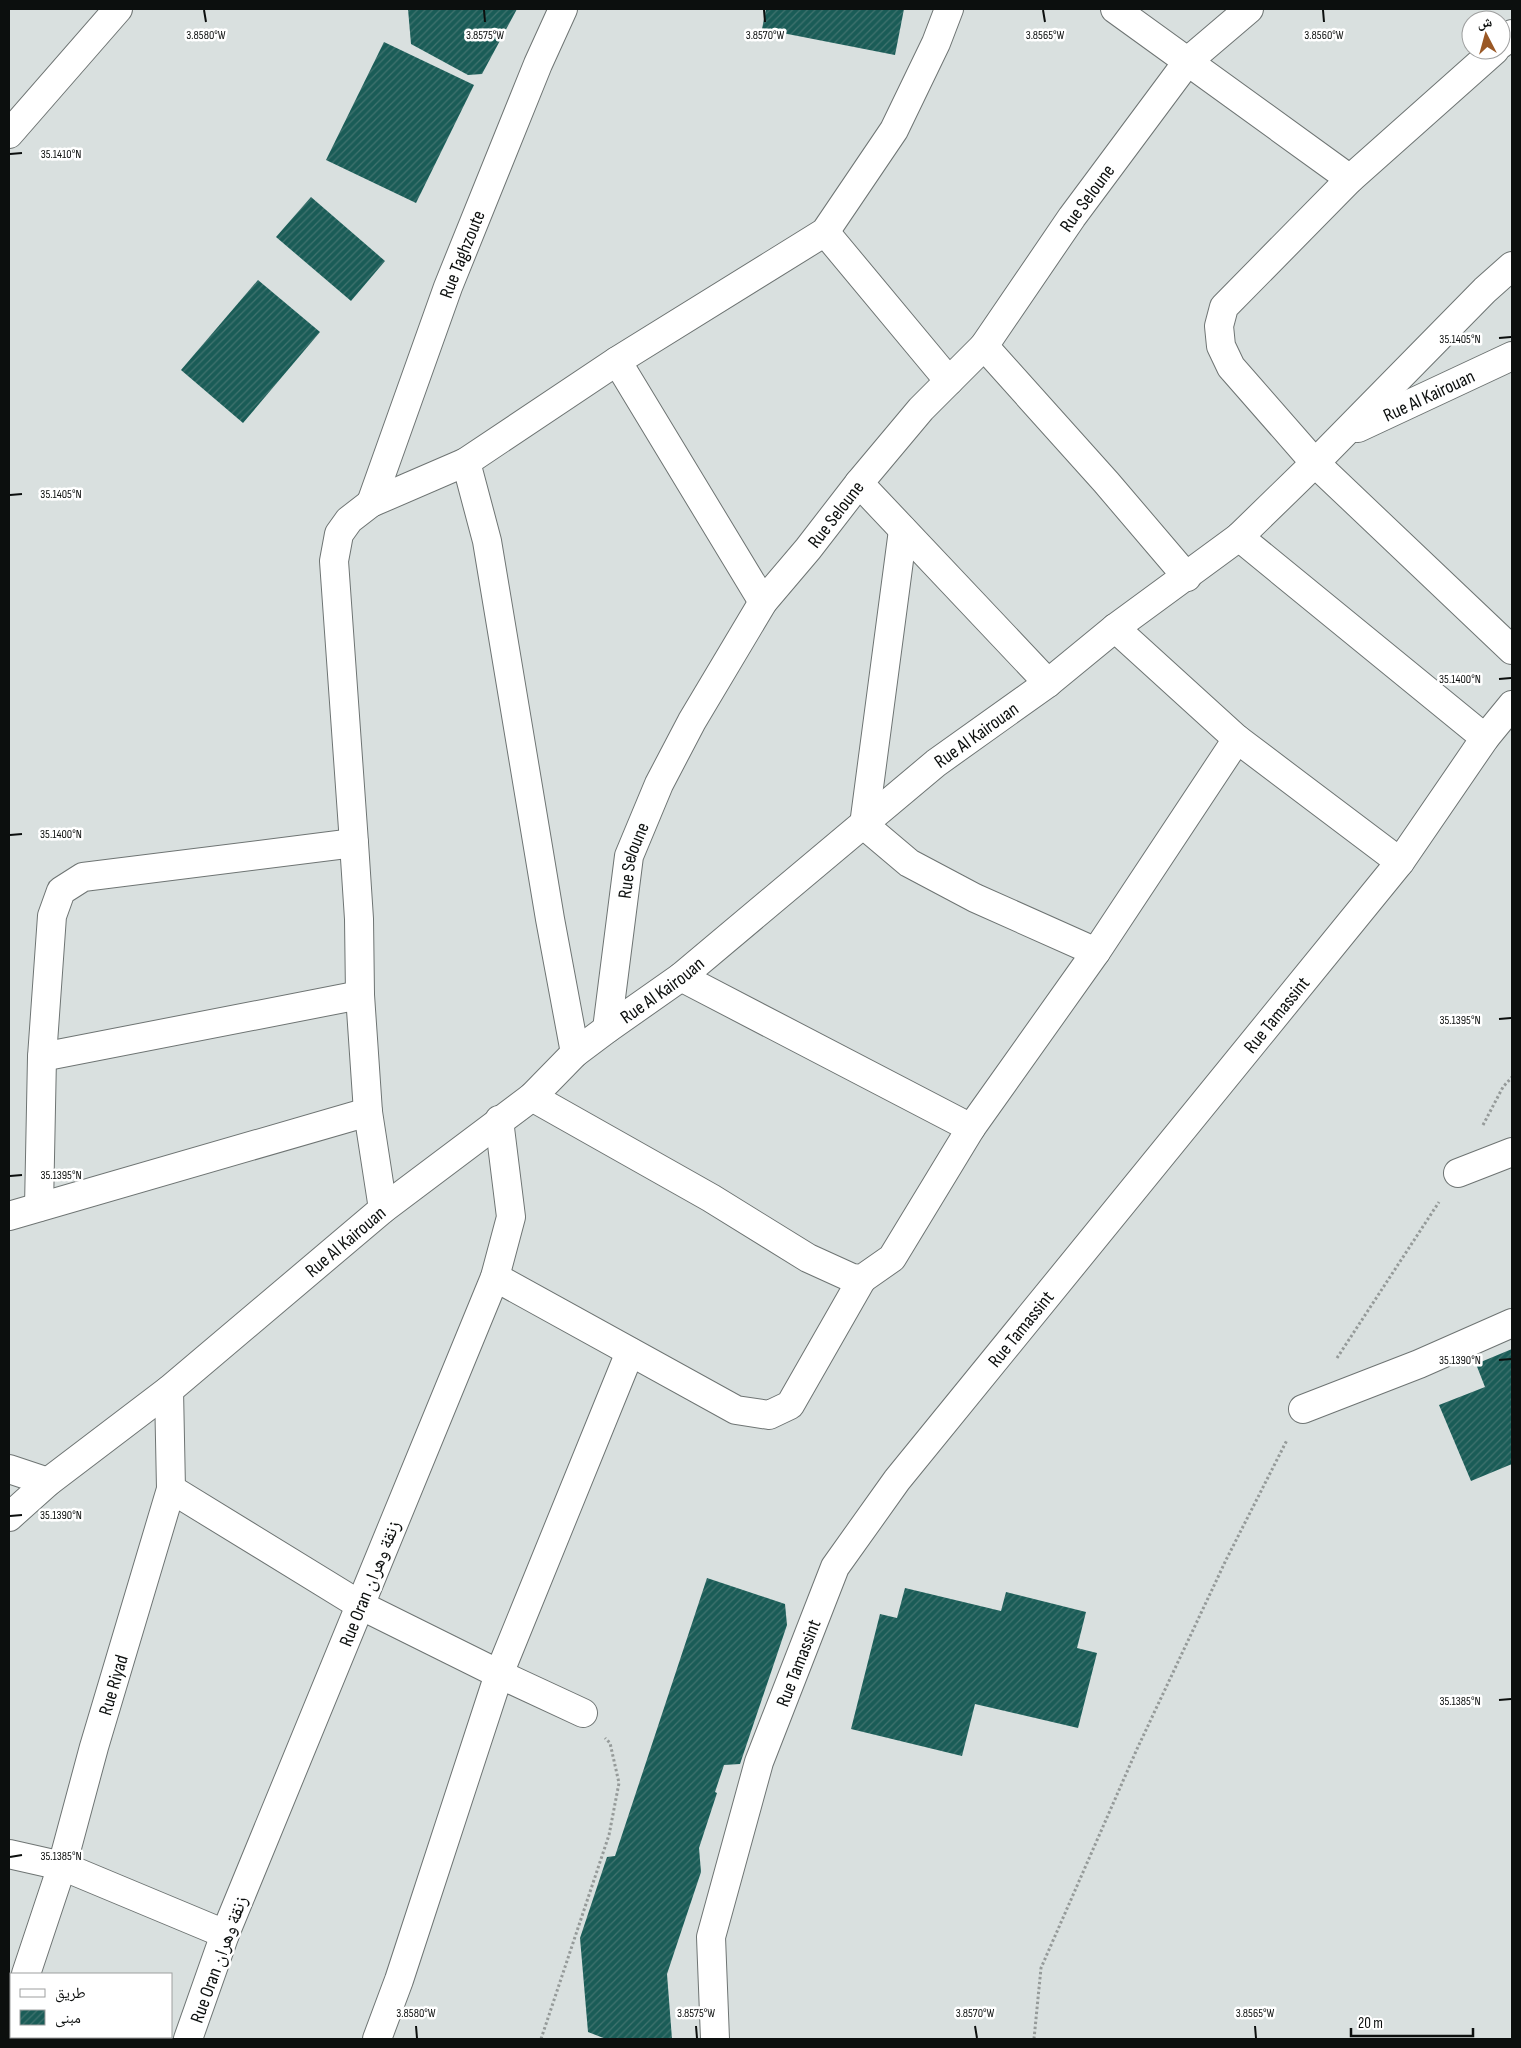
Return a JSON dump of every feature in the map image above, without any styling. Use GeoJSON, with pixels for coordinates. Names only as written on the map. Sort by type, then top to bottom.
{"type":"FeatureCollection","features":[{"type":"Feature","properties":{"kind":"street"},"geometry":{"type":"LineString","coordinates":[[9,134],[118,9]]}},
{"type":"Feature","properties":{"kind":"street","name":"Rue Taghzoute"},"geometry":{"type":"LineString","coordinates":[[371,503],[448,287],[538,64],[563,9]]}},
{"type":"Feature","properties":{"kind":"street"},"geometry":{"type":"LineString","coordinates":[[383,1209],[368,1112],[360,995],[359,918],[334,561],[339,534],[349,520],[371,503],[466,462],[617,361],[825,232],[894,130],[936,43],[949,9]]}},
{"type":"Feature","properties":{"kind":"street"},"geometry":{"type":"LineString","coordinates":[[1115,9],[1350,179]]}},
{"type":"Feature","properties":{"kind":"street","name":"Rue Seloune"},"geometry":{"type":"LineString","coordinates":[[607,1029],[629,856],[659,784],[692,721],[763,602],[808,549],[858,483],[921,409],[984,346],[1072,217],[1188,61],[1249,9]]}},
{"type":"Feature","properties":{"kind":"street"},"geometry":{"type":"LineString","coordinates":[[1484,60],[1350,179],[1224,307],[1219,326],[1221,346],[1231,367],[1315,463],[1512,650]]}},
{"type":"Feature","properties":{"kind":"street"},"geometry":{"type":"LineString","coordinates":[[825,232],[949,381]]}},
{"type":"Feature","properties":{"kind":"street","name":"Rue Al Kairouan"},"geometry":{"type":"LineString","coordinates":[[9,1517],[48,1482],[169,1390],[383,1209],[532,1097],[575,1053],[681,977],[936,763],[1048,683],[1115,628],[1240,537],[1485,290],[1512,266]]}},
{"type":"Feature","properties":{"kind":"street"},"geometry":{"type":"LineString","coordinates":[[984,346],[1106,482],[1187,577]]}},
{"type":"Feature","properties":{"kind":"street","name":"Rue Al Kairouan"},"geometry":{"type":"LineString","coordinates":[[1343,434],[1512,356]]}},
{"type":"Feature","properties":{"kind":"street"},"geometry":{"type":"LineString","coordinates":[[617,361],[763,602]]}},
{"type":"Feature","properties":{"kind":"street"},"geometry":{"type":"LineString","coordinates":[[466,462],[487,541],[550,919],[575,1053]]}},
{"type":"Feature","properties":{"kind":"street"},"geometry":{"type":"LineString","coordinates":[[858,483],[1048,683]]}},
{"type":"Feature","properties":{"kind":"street"},"geometry":{"type":"LineString","coordinates":[[903,530],[864,825],[909,863],[975,898],[1096,952]]}},
{"type":"Feature","properties":{"kind":"street"},"geometry":{"type":"LineString","coordinates":[[1240,537],[1485,738]]}},
{"type":"Feature","properties":{"kind":"street"},"geometry":{"type":"LineString","coordinates":[[1115,628],[1237,739],[1400,862]]}},
{"type":"Feature","properties":{"kind":"street","name":"Rue Tamassint"},"geometry":{"type":"LineString","coordinates":[[715,2039],[711,1937],[759,1762],[836,1567],[897,1480],[1400,862],[1485,738],[1512,705]]}},
{"type":"Feature","properties":{"kind":"street"},"geometry":{"type":"LineString","coordinates":[[495,1277],[736,1410],[768,1415],[790,1405],[862,1279],[892,1258],[970,1128],[1096,952],[1237,739]]}},
{"type":"Feature","properties":{"kind":"street"},"geometry":{"type":"LineString","coordinates":[[39,1207],[42,1057],[52,916],[61,891],[83,877],[354,843]]}},
{"type":"Feature","properties":{"kind":"street"},"geometry":{"type":"LineString","coordinates":[[681,977],[970,1128]]}},
{"type":"Feature","properties":{"kind":"street"},"geometry":{"type":"LineString","coordinates":[[42,1057],[360,995]]}},
{"type":"Feature","properties":{"kind":"street"},"geometry":{"type":"LineString","coordinates":[[532,1097],[711,1198],[808,1258],[852,1278],[862,1279]]}},
{"type":"Feature","properties":{"kind":"street"},"geometry":{"type":"LineString","coordinates":[[9,1216],[368,1112]]}},
{"type":"Feature","properties":{"kind":"street","name":"Rue Oran زنقة وهران"},"geometry":{"type":"LineString","coordinates":[[188,2039],[225,1934],[495,1277],[511,1217],[499,1120]]}},
{"type":"Feature","properties":{"kind":"street"},"geometry":{"type":"LineString","coordinates":[[1458,1173],[1512,1152]]}},
{"type":"Feature","properties":{"kind":"street"},"geometry":{"type":"LineString","coordinates":[[1303,1409],[1419,1364],[1512,1324]]}},
{"type":"Feature","properties":{"kind":"street"},"geometry":{"type":"LineString","coordinates":[[377,2039],[399,1980],[499,1674],[630,1352]]}},
{"type":"Feature","properties":{"kind":"street","name":"Rue Riyad"},"geometry":{"type":"LineString","coordinates":[[26,1973],[62,1866],[94,1747],[171,1489],[169,1390]]}},
{"type":"Feature","properties":{"kind":"street"},"geometry":{"type":"LineString","coordinates":[[9,1468],[48,1482]]}},
{"type":"Feature","properties":{"kind":"street"},"geometry":{"type":"LineString","coordinates":[[171,1489],[360,1605],[499,1674],[584,1713]]}},
{"type":"Feature","properties":{"kind":"street"},"geometry":{"type":"LineString","coordinates":[[9,1854],[62,1866],[225,1934]]}},
{"type":"Feature","properties":{"kind":"path"},"geometry":{"type":"LineString","coordinates":[[1335,1360],[1458,1173],[1503,1087],[1512,1076]]}},
{"type":"Feature","properties":{"kind":"path"},"geometry":{"type":"LineString","coordinates":[[1034,2039],[1041,1968],[1136,1749],[1226,1560],[1303,1409]]}},
{"type":"Feature","properties":{"kind":"path"},"geometry":{"type":"LineString","coordinates":[[541,2039],[608,1835],[619,1782],[610,1743],[584,1713]]}},
{"type":"Feature","properties":{"kind":"building"},"geometry":{"type":"Polygon","coordinates":[[[408,9],[517,9],[482,74],[468,75],[411,44],[408,9]]]}},
{"type":"Feature","properties":{"kind":"building"},"geometry":{"type":"Polygon","coordinates":[[[766,9],[904,9],[895,55],[762,29],[766,9]]]}},
{"type":"Feature","properties":{"kind":"building"},"geometry":{"type":"Polygon","coordinates":[[[384,42],[474,85],[416,203],[326,160],[384,42]]]}},
{"type":"Feature","properties":{"kind":"building"},"geometry":{"type":"Polygon","coordinates":[[[311,197],[385,261],[351,301],[276,237],[311,197]]]}},
{"type":"Feature","properties":{"kind":"building"},"geometry":{"type":"Polygon","coordinates":[[[258,280],[320,332],[243,423],[181,370],[258,280]]]}},
{"type":"Feature","properties":{"kind":"building"},"geometry":{"type":"Polygon","coordinates":[[[1512,1349],[1512,1464],[1471,1481],[1439,1405],[1485,1387],[1476,1364],[1512,1349]]]}},
{"type":"Feature","properties":{"kind":"building"},"geometry":{"type":"Polygon","coordinates":[[[707,1578],[785,1604],[787,1625],[740,1764],[724,1765],[699,1848],[701,1872],[667,1974],[672,2039],[606,2039],[588,2032],[580,1938],[607,1857],[615,1856],[707,1578]]]}},
{"type":"Feature","properties":{"kind":"building"},"geometry":{"type":"Polygon","coordinates":[[[905,1588],[1001,1611],[1006,1592],[1086,1612],[1077,1648],[1097,1653],[1078,1728],[975,1704],[962,1756],[851,1729],[880,1614],[897,1618],[905,1588]]]}}]}
